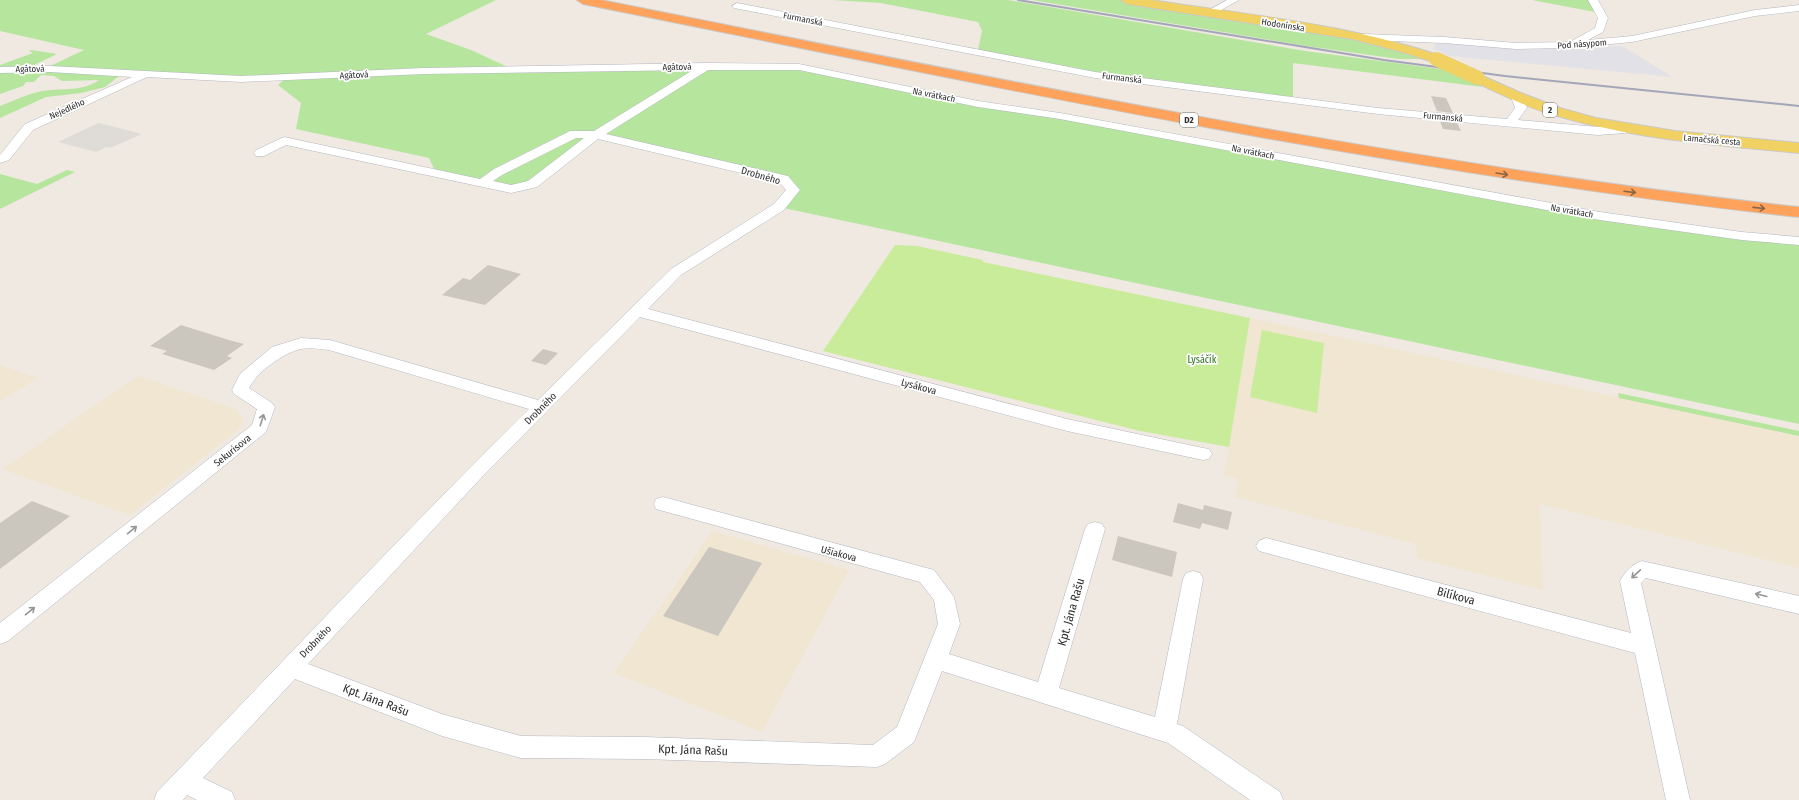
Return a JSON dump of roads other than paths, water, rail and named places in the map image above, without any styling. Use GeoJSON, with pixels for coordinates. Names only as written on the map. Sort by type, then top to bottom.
{"type":"FeatureCollection","features":[{"type":"Feature","properties":{"kind":"highway","name":"D2"},"geometry":{"type":"LineString","coordinates":[[583,0],[1280,137],[1524,177],[1799,212]]}},
{"type":"Feature","properties":{"kind":"highway","name":"D2"},"geometry":{"type":"LineString","coordinates":[[625,0],[1319,134],[1530,167],[1799,201]]}},
{"type":"Feature","properties":{"kind":"main road","name":"Hodonínska"},"geometry":{"type":"LineString","coordinates":[[1127,0],[1362,37],[1407,49],[1421,46],[1436,59],[1478,78]]}},
{"type":"Feature","properties":{"kind":"main road","name":"Lamačská cesta"},"geometry":{"type":"LineString","coordinates":[[1478,78],[1517,97],[1564,114],[1625,129],[1669,136],[1799,148]]}},
{"type":"Feature","properties":{"kind":"street"},"geometry":{"type":"LineString","coordinates":[[1209,13],[1234,0]]}},
{"type":"Feature","properties":{"kind":"street"},"geometry":{"type":"LineString","coordinates":[[1570,45],[1599,30],[1603,18],[1593,0]]}},
{"type":"Feature","properties":{"kind":"street","name":"Furmanská"},"geometry":{"type":"LineString","coordinates":[[737,6],[1095,75],[1378,111],[1510,123]]}},
{"type":"Feature","properties":{"kind":"street","name":"Pod násypom"},"geometry":{"type":"LineString","coordinates":[[1421,46],[1426,42],[1439,40],[1516,46],[1570,45],[1632,39],[1755,13],[1799,8]]}},
{"type":"Feature","properties":{"kind":"street"},"geometry":{"type":"LineString","coordinates":[[1362,37],[1421,46]]}},
{"type":"Feature","properties":{"kind":"street","name":"Na vrátkach"},"geometry":{"type":"LineString","coordinates":[[707,66],[739,65],[799,67],[978,104],[1060,116],[1584,213],[1742,236],[1799,241]]}},
{"type":"Feature","properties":{"kind":"street"},"geometry":{"type":"LineString","coordinates":[[260,153],[284,141],[511,189],[532,184],[596,136],[707,66]]}},
{"type":"Feature","properties":{"kind":"street","name":"Agátová"},"geometry":{"type":"LineString","coordinates":[[0,70],[50,69],[241,79],[424,71],[707,66]]}},
{"type":"Feature","properties":{"kind":"street","name":"Nejedlého"},"geometry":{"type":"LineString","coordinates":[[0,159],[4,157],[29,127],[146,74]]}},
{"type":"Feature","properties":{"kind":"street"},"geometry":{"type":"LineString","coordinates":[[1510,123],[1521,108],[1517,97]]}},
{"type":"Feature","properties":{"kind":"street","name":"Lamačská cesta"},"geometry":{"type":"LineString","coordinates":[[1510,123],[1598,131],[1625,129]]}},
{"type":"Feature","properties":{"kind":"street"},"geometry":{"type":"LineString","coordinates":[[482,183],[498,172],[574,134],[596,136]]}},
{"type":"Feature","properties":{"kind":"street","name":"Drobného"},"geometry":{"type":"LineString","coordinates":[[166,800],[290,667],[476,472],[676,272],[768,215],[779,207],[793,190],[783,179],[596,136]]}},
{"type":"Feature","properties":{"kind":"street","name":"Lysákova"},"geometry":{"type":"LineString","coordinates":[[637,311],[1060,423],[1203,454]]}},
{"type":"Feature","properties":{"kind":"street","name":"Sekurisova"},"geometry":{"type":"LineString","coordinates":[[0,635],[260,428],[266,407],[240,390],[246,378],[278,351],[301,343],[330,345],[542,407]]}},
{"type":"Feature","properties":{"kind":"street","name":"Ušiakova"},"geometry":{"type":"LineString","coordinates":[[663,504],[926,576],[944,597],[948,624],[936,660]]}},
{"type":"Feature","properties":{"kind":"street","name":"Kpt. Jána Rašu"},"geometry":{"type":"LineString","coordinates":[[1046,694],[1095,529]]}},
{"type":"Feature","properties":{"kind":"street","name":"Bilíkova"},"geometry":{"type":"LineString","coordinates":[[1266,546],[1645,646]]}},
{"type":"Feature","properties":{"kind":"street"},"geometry":{"type":"LineString","coordinates":[[1678,800],[1630,580],[1642,569],[1799,605]]}},
{"type":"Feature","properties":{"kind":"street"},"geometry":{"type":"LineString","coordinates":[[1164,731],[1193,580]]}},
{"type":"Feature","properties":{"kind":"street"},"geometry":{"type":"LineString","coordinates":[[936,660],[1175,734],[1271,800]]}},
{"type":"Feature","properties":{"kind":"street","name":"Kpt. Jána Rašu"},"geometry":{"type":"LineString","coordinates":[[290,667],[442,725],[521,747],[644,748],[877,756],[906,734],[936,660]]}},
{"type":"Feature","properties":{"kind":"street"},"geometry":{"type":"LineString","coordinates":[[184,781],[223,800]]}},
{"type":"Feature","properties":{"kind":"railway"},"geometry":{"type":"LineString","coordinates":[[1018,0],[1384,60],[1505,76],[1799,106]]}},
{"type":"Feature","properties":{"kind":"park label","name":"Lysáčík"},"geometry":{"type":"Point","coordinates":[1202,359]}}]}
